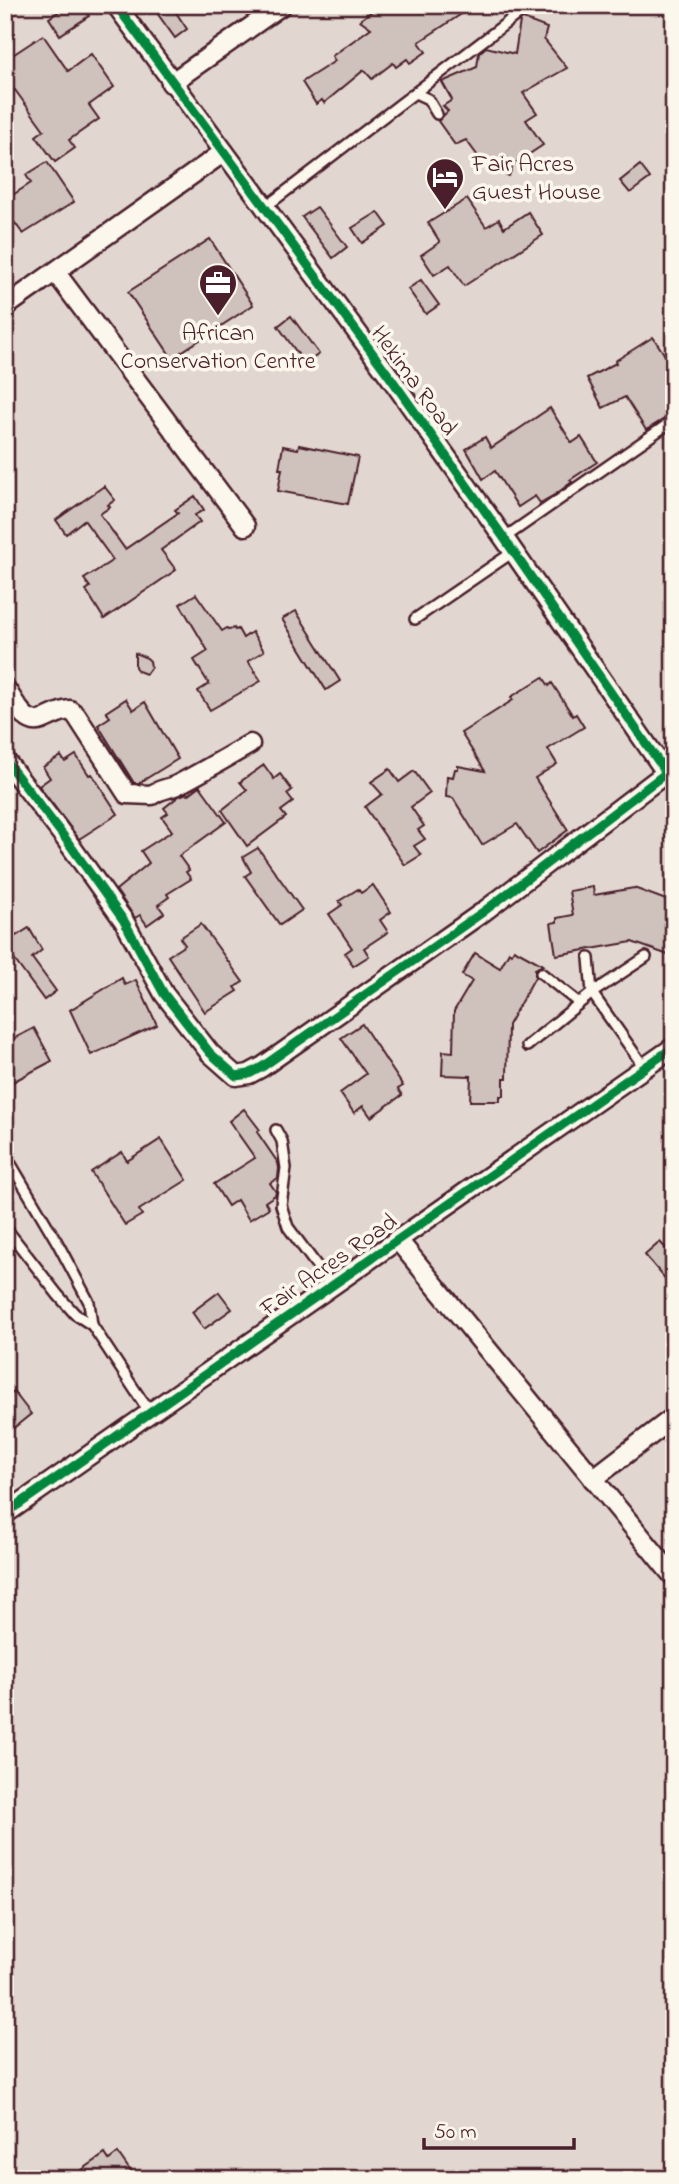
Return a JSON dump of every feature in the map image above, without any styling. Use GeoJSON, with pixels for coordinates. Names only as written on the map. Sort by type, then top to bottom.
{"type":"FeatureCollection","features":[{"type":"Feature","properties":{"kind":"street","name":"Hekima Road"},"geometry":{"type":"LineString","coordinates":[[116,5],[390,377],[670,778]]}},
{"type":"Feature","properties":{"kind":"street"},"geometry":{"type":"LineString","coordinates":[[171,83],[282,5]]}},
{"type":"Feature","properties":{"kind":"street"},"geometry":{"type":"LineString","coordinates":[[5,307],[224,152]]}},
{"type":"Feature","properties":{"kind":"street"},"geometry":{"type":"LineString","coordinates":[[55,273],[244,526]]}},
{"type":"Feature","properties":{"kind":"street"},"geometry":{"type":"LineString","coordinates":[[5,688],[31,721],[38,722],[62,711],[70,710],[76,715],[127,794],[152,795],[165,790],[207,770],[250,744]]}},
{"type":"Feature","properties":{"kind":"street"},"geometry":{"type":"LineString","coordinates":[[5,760],[124,921],[164,994],[210,1053],[236,1076],[249,1074],[262,1067],[670,778]]}},
{"type":"Feature","properties":{"kind":"street","name":"Fair Acres Road"},"geometry":{"type":"LineString","coordinates":[[5,1514],[674,1047]]}},
{"type":"Feature","properties":{"kind":"street"},"geometry":{"type":"LineString","coordinates":[[397,1239],[674,1577]]}},
{"type":"Feature","properties":{"kind":"street"},"geometry":{"type":"LineString","coordinates":[[593,1479],[674,1417]]}},
{"type":"Feature","properties":{"kind":"lane"},"geometry":{"type":"LineString","coordinates":[[264,208],[518,14]]}},
{"type":"Feature","properties":{"kind":"lane"},"geometry":{"type":"LineString","coordinates":[[415,93],[428,99],[437,114]]}},
{"type":"Feature","properties":{"kind":"lane"},"geometry":{"type":"LineString","coordinates":[[415,619],[674,420]]}},
{"type":"Feature","properties":{"kind":"lane"},"geometry":{"type":"LineString","coordinates":[[527,1046],[592,993],[646,957]]}},
{"type":"Feature","properties":{"kind":"lane"},"geometry":{"type":"LineString","coordinates":[[589,958],[592,993],[644,1067]]}},
{"type":"Feature","properties":{"kind":"lane"},"geometry":{"type":"LineString","coordinates":[[541,973],[579,1003]]}},
{"type":"Feature","properties":{"kind":"lane"},"geometry":{"type":"LineString","coordinates":[[276,1130],[282,1141],[286,1168],[281,1205],[284,1217],[288,1227],[331,1285]]}},
{"type":"Feature","properties":{"kind":"lane"},"geometry":{"type":"LineString","coordinates":[[7,1160],[89,1302],[92,1325]]}},
{"type":"Feature","properties":{"kind":"lane"},"geometry":{"type":"LineString","coordinates":[[5,1227],[58,1295],[75,1314],[92,1325],[150,1413]]}},
{"type":"Feature","properties":{"kind":"shaded area"},"geometry":{"type":"Polygon","coordinates":[[[5,5],[674,5],[674,2179],[5,2179],[5,5]]]}},
{"type":"Feature","properties":{"kind":"building"},"geometry":{"type":"Polygon","coordinates":[[[69,5],[82,5],[89,16],[60,35],[49,18],[69,5]]]}},
{"type":"Feature","properties":{"kind":"building"},"geometry":{"type":"Polygon","coordinates":[[[171,5],[187,29],[175,38],[157,13],[171,5]]]}},
{"type":"Feature","properties":{"kind":"building"},"geometry":{"type":"Polygon","coordinates":[[[380,5],[475,5],[419,42],[426,52],[410,63],[407,59],[396,67],[393,63],[372,79],[364,70],[324,103],[322,100],[316,104],[302,82],[335,61],[332,56],[371,28],[360,20],[380,5]]]}},
{"type":"Feature","properties":{"kind":"building"},"geometry":{"type":"Polygon","coordinates":[[[523,19],[547,28],[544,39],[567,68],[523,93],[537,113],[526,120],[543,145],[513,165],[509,176],[486,167],[466,140],[455,145],[438,121],[448,111],[443,106],[452,100],[442,82],[477,67],[479,53],[486,47],[515,54],[520,21],[523,19]]]}},
{"type":"Feature","properties":{"kind":"building"},"geometry":{"type":"Polygon","coordinates":[[[43,35],[68,71],[91,54],[114,87],[89,105],[99,119],[69,140],[75,148],[55,162],[36,136],[44,130],[15,90],[5,96],[5,60],[43,35]]]}},
{"type":"Feature","properties":{"kind":"building"},"geometry":{"type":"Polygon","coordinates":[[[47,162],[74,202],[23,234],[15,223],[5,229],[5,200],[31,183],[26,175],[47,162]]]}},
{"type":"Feature","properties":{"kind":"building"},"geometry":{"type":"Polygon","coordinates":[[[640,165],[650,178],[630,193],[620,181],[640,165]]]}},
{"type":"Feature","properties":{"kind":"building"},"geometry":{"type":"Polygon","coordinates":[[[467,199],[486,227],[499,219],[504,228],[528,212],[543,235],[464,286],[450,265],[434,275],[421,255],[440,242],[428,223],[467,199]]]}},
{"type":"Feature","properties":{"kind":"building"},"geometry":{"type":"Polygon","coordinates":[[[317,207],[347,247],[333,258],[302,217],[317,207]]]}},
{"type":"Feature","properties":{"kind":"building"},"geometry":{"type":"Polygon","coordinates":[[[378,212],[388,226],[362,243],[352,228],[378,212]]]}},
{"type":"Feature","properties":{"kind":"building"},"geometry":{"type":"Polygon","coordinates":[[[210,239],[253,305],[172,358],[128,292],[210,239]]]}},
{"type":"Feature","properties":{"kind":"building"},"geometry":{"type":"Polygon","coordinates":[[[421,280],[439,305],[426,314],[408,289],[421,280]]]}},
{"type":"Feature","properties":{"kind":"building"},"geometry":{"type":"Polygon","coordinates":[[[291,316],[319,354],[305,364],[278,326],[291,316]]]}},
{"type":"Feature","properties":{"kind":"building"},"geometry":{"type":"Polygon","coordinates":[[[653,337],[674,369],[674,413],[646,430],[625,397],[603,408],[587,378],[616,363],[615,361],[653,337]]]}},
{"type":"Feature","properties":{"kind":"building"},"geometry":{"type":"Polygon","coordinates":[[[550,408],[572,443],[581,437],[597,462],[570,480],[572,482],[556,494],[540,503],[535,496],[518,507],[495,471],[483,479],[466,449],[485,437],[491,448],[550,408]]]}},
{"type":"Feature","properties":{"kind":"building"},"geometry":{"type":"Polygon","coordinates":[[[299,445],[358,457],[348,504],[278,491],[283,446],[298,449],[299,445]]]}},
{"type":"Feature","properties":{"kind":"building"},"geometry":{"type":"Polygon","coordinates":[[[104,486],[115,500],[100,514],[125,549],[178,513],[175,510],[195,496],[204,510],[195,515],[200,522],[161,550],[176,570],[104,619],[86,590],[90,587],[84,579],[113,560],[84,520],[66,534],[56,520],[104,486]]]}},
{"type":"Feature","properties":{"kind":"building"},"geometry":{"type":"Polygon","coordinates":[[[196,594],[222,631],[227,628],[238,629],[243,638],[252,632],[264,651],[248,661],[261,681],[210,710],[198,691],[209,684],[194,660],[208,651],[180,604],[196,594]]]}},
{"type":"Feature","properties":{"kind":"building"},"geometry":{"type":"Polygon","coordinates":[[[296,611],[340,681],[326,690],[282,619],[296,611]]]}},
{"type":"Feature","properties":{"kind":"building"},"geometry":{"type":"Polygon","coordinates":[[[135,653],[150,661],[151,667],[146,674],[135,667],[135,653]]]}},
{"type":"Feature","properties":{"kind":"building"},"geometry":{"type":"Polygon","coordinates":[[[543,677],[549,686],[552,683],[573,716],[576,714],[584,727],[548,749],[557,764],[535,778],[568,830],[537,853],[517,824],[482,845],[453,798],[446,797],[447,776],[453,777],[458,766],[485,771],[461,733],[543,677]]]}},
{"type":"Feature","properties":{"kind":"building"},"geometry":{"type":"Polygon","coordinates":[[[126,699],[133,710],[145,702],[178,759],[139,783],[134,783],[98,725],[110,717],[106,712],[126,699]]]}},
{"type":"Feature","properties":{"kind":"building"},"geometry":{"type":"Polygon","coordinates":[[[76,755],[118,814],[79,839],[39,786],[50,778],[43,767],[61,756],[65,762],[76,755]]]}},
{"type":"Feature","properties":{"kind":"building"},"geometry":{"type":"Polygon","coordinates":[[[264,765],[274,779],[280,774],[292,790],[287,794],[293,802],[281,811],[286,817],[247,846],[222,810],[247,790],[240,782],[264,765]]]}},
{"type":"Feature","properties":{"kind":"building"},"geometry":{"type":"Polygon","coordinates":[[[390,769],[399,782],[414,771],[430,793],[411,807],[424,826],[418,830],[425,839],[414,846],[421,855],[405,865],[365,807],[382,794],[371,782],[390,769]]]}},
{"type":"Feature","properties":{"kind":"building"},"geometry":{"type":"Polygon","coordinates":[[[200,786],[226,822],[179,856],[189,870],[186,872],[191,879],[167,894],[169,897],[158,905],[164,913],[147,925],[140,915],[135,918],[116,890],[149,863],[141,851],[172,831],[162,817],[168,813],[164,808],[179,796],[188,795],[200,786]]]}},
{"type":"Feature","properties":{"kind":"building"},"geometry":{"type":"Polygon","coordinates":[[[258,848],[302,910],[280,925],[245,876],[251,872],[243,857],[258,848]]]}},
{"type":"Feature","properties":{"kind":"building"},"geometry":{"type":"Polygon","coordinates":[[[373,885],[391,912],[380,920],[388,932],[364,948],[369,956],[353,966],[345,953],[352,948],[329,914],[342,905],[339,901],[358,889],[361,893],[373,885]]]}},
{"type":"Feature","properties":{"kind":"building"},"geometry":{"type":"Polygon","coordinates":[[[593,887],[594,895],[634,888],[674,903],[674,957],[632,942],[556,955],[551,923],[557,922],[557,918],[573,915],[569,891],[593,887]]]}},
{"type":"Feature","properties":{"kind":"building"},"geometry":{"type":"Polygon","coordinates":[[[5,920],[16,936],[29,928],[42,950],[32,958],[56,991],[44,1000],[5,947],[5,920]]]}},
{"type":"Feature","properties":{"kind":"building"},"geometry":{"type":"Polygon","coordinates":[[[201,924],[243,982],[235,987],[238,991],[205,1012],[168,956],[185,945],[180,938],[201,924]]]}},
{"type":"Feature","properties":{"kind":"building"},"geometry":{"type":"Polygon","coordinates":[[[514,949],[543,965],[535,969],[535,977],[508,1025],[504,1096],[500,1096],[500,1101],[470,1101],[471,1076],[442,1075],[443,1051],[453,1052],[454,1011],[472,981],[462,975],[475,953],[500,968],[509,952],[511,954],[514,949]]]}},
{"type":"Feature","properties":{"kind":"building"},"geometry":{"type":"Polygon","coordinates":[[[122,978],[125,985],[136,980],[157,1025],[91,1055],[70,1010],[122,978]]]}},
{"type":"Feature","properties":{"kind":"building"},"geometry":{"type":"Polygon","coordinates":[[[362,1024],[403,1086],[398,1089],[402,1095],[371,1117],[363,1106],[354,1113],[340,1093],[366,1074],[341,1038],[362,1024]]]}},
{"type":"Feature","properties":{"kind":"building"},"geometry":{"type":"Polygon","coordinates":[[[34,1028],[52,1061],[5,1086],[5,1043],[34,1028]]]}},
{"type":"Feature","properties":{"kind":"building"},"geometry":{"type":"Polygon","coordinates":[[[244,1109],[260,1130],[257,1132],[279,1168],[278,1178],[270,1183],[275,1195],[265,1202],[269,1208],[249,1220],[237,1200],[228,1206],[214,1184],[255,1158],[229,1121],[244,1109]]]}},
{"type":"Feature","properties":{"kind":"building"},"geometry":{"type":"Polygon","coordinates":[[[161,1139],[187,1180],[139,1210],[142,1215],[125,1225],[91,1172],[122,1152],[127,1161],[161,1139]]]}},
{"type":"Feature","properties":{"kind":"building"},"geometry":{"type":"Polygon","coordinates":[[[660,1242],[674,1257],[674,1289],[645,1255],[660,1242]]]}},
{"type":"Feature","properties":{"kind":"building"},"geometry":{"type":"Polygon","coordinates":[[[219,1292],[232,1309],[204,1329],[192,1312],[219,1292]]]}},
{"type":"Feature","properties":{"kind":"building"},"geometry":{"type":"Polygon","coordinates":[[[14,1392],[31,1414],[5,1435],[5,1399],[14,1392]]]}},
{"type":"Feature","properties":{"kind":"building"},"geometry":{"type":"Polygon","coordinates":[[[118,2153],[136,2179],[69,2179],[105,2154],[109,2160],[118,2153]]]}},
{"type":"Feature","properties":{"kind":"cycle path"},"geometry":{"type":"LineString","coordinates":[[116,5],[390,377],[674,784]]}},
{"type":"Feature","properties":{"kind":"cycle path"},"geometry":{"type":"LineString","coordinates":[[5,760],[124,921],[164,994],[210,1053],[236,1076],[249,1074],[262,1067],[483,912],[666,773]]}},
{"type":"Feature","properties":{"kind":"cycle path"},"geometry":{"type":"LineString","coordinates":[[5,1514],[674,1047]]}},
{"type":"Feature","properties":{"kind":"place","name":"Fair Acres Guest House"},"geometry":{"type":"Point","coordinates":[445,211]}},
{"type":"Feature","properties":{"kind":"place","name":"African Conservation Centre"},"geometry":{"type":"Point","coordinates":[218,317]}}]}
